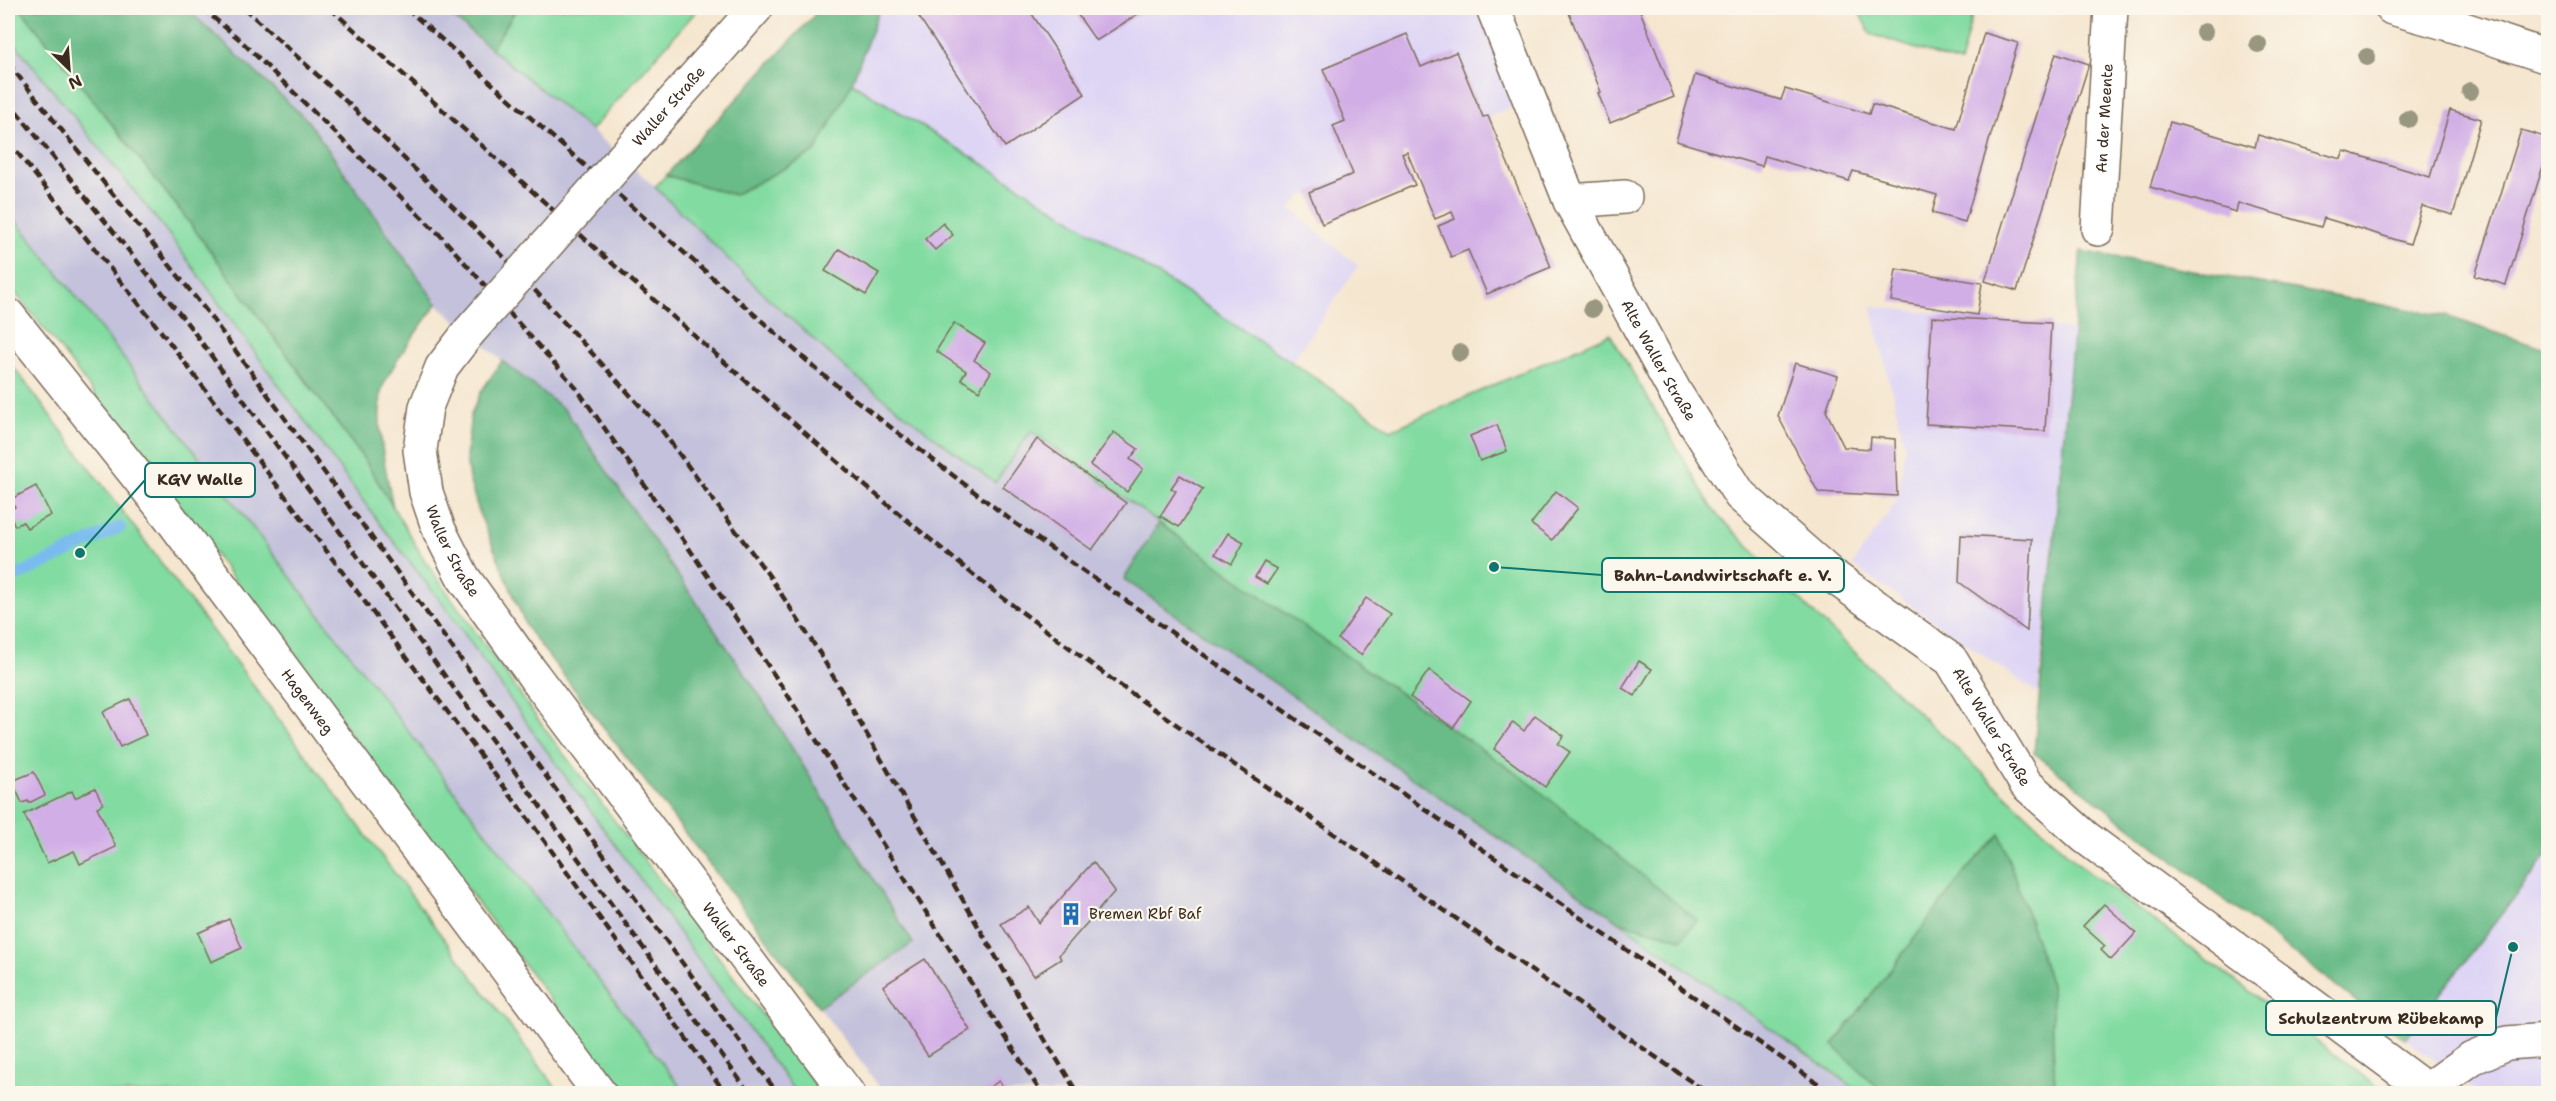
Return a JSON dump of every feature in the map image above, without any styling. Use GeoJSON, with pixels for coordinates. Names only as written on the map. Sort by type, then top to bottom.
{"type":"FeatureCollection","features":[{"type":"Feature","properties":{"kind":"street","name":"Waller Straße"},"geometry":{"type":"LineString","coordinates":[[756,8],[469,332],[442,367],[426,407],[420,450],[426,492],[439,530],[463,577],[534,676],[848,1094]]}},
{"type":"Feature","properties":{"kind":"street","name":"Alte Waller Straße"},"geometry":{"type":"LineString","coordinates":[[1493,8],[1570,201],[1675,392],[1740,495],[1830,574],[1951,660],[2026,784],[2085,837],[2427,1090],[2472,1058],[2507,1043],[2548,1040]]}},
{"type":"Feature","properties":{"kind":"street","name":"An der Meente"},"geometry":{"type":"LineString","coordinates":[[2098,229],[2111,8]]}},
{"type":"Feature","properties":{"kind":"street"},"geometry":{"type":"LineString","coordinates":[[2392,8],[2548,57]]}},
{"type":"Feature","properties":{"kind":"street"},"geometry":{"type":"LineString","coordinates":[[1570,201],[1625,197]]}},
{"type":"Feature","properties":{"kind":"street","name":"Hagenweg"},"geometry":{"type":"LineString","coordinates":[[8,315],[169,516],[600,1094]]}},
{"type":"Feature","properties":{"kind":"shaded area"},"geometry":{"type":"Polygon","coordinates":[[[186,8],[442,8],[591,130],[655,187],[769,299],[852,375],[995,483],[1030,431],[1159,523],[1124,579],[1620,922],[1862,1093],[884,1093],[819,1007],[913,942],[502,361],[437,304],[308,121],[186,8]]]}},
{"type":"Feature","properties":{"kind":"shaded area"},"geometry":{"type":"Polygon","coordinates":[[[880,8],[1486,8],[1521,103],[1304,195],[1290,208],[1358,266],[1292,362],[1037,198],[852,83],[880,8]]]}},
{"type":"Feature","properties":{"kind":"shaded area"},"geometry":{"type":"Polygon","coordinates":[[[8,35],[167,232],[380,524],[449,612],[538,739],[796,1093],[685,1093],[65,282],[8,211],[8,35]]]}},
{"type":"Feature","properties":{"kind":"shaded area"},"geometry":{"type":"Polygon","coordinates":[[[1871,306],[2074,330],[2038,693],[1852,565],[1897,501],[1905,445],[1871,306]]]}},
{"type":"Feature","properties":{"kind":"shaded area"},"geometry":{"type":"Polygon","coordinates":[[[2548,854],[2548,1093],[2479,1093],[2405,1039],[2548,854]]]}},
{"type":"Feature","properties":{"kind":"green space"},"geometry":{"type":"Polygon","coordinates":[[[8,8],[20,8],[183,214],[366,462],[425,561],[547,732],[822,1093],[796,1093],[538,739],[449,612],[380,524],[167,232],[8,35],[8,8]]]}},
{"type":"Feature","properties":{"kind":"green space"},"geometry":{"type":"Polygon","coordinates":[[[20,8],[186,8],[308,121],[437,304],[397,361],[381,393],[381,436],[393,507],[366,462],[183,214],[20,8]]]}},
{"type":"Feature","properties":{"kind":"green space"},"geometry":{"type":"Polygon","coordinates":[[[442,8],[517,8],[491,49],[442,8]]]}},
{"type":"Feature","properties":{"kind":"green space"},"geometry":{"type":"Polygon","coordinates":[[[517,8],[699,8],[591,130],[491,49],[517,8]]]}},
{"type":"Feature","properties":{"kind":"green space"},"geometry":{"type":"Polygon","coordinates":[[[821,8],[880,8],[852,83],[815,152],[734,195],[666,175],[821,8]]]}},
{"type":"Feature","properties":{"kind":"green space"},"geometry":{"type":"Polygon","coordinates":[[[1857,8],[1974,8],[1960,63],[1870,34],[1857,8]]]}},
{"type":"Feature","properties":{"kind":"green space"},"geometry":{"type":"Polygon","coordinates":[[[852,83],[1124,253],[1391,430],[1610,334],[1714,511],[1811,611],[2082,867],[2386,1093],[2055,1093],[2051,985],[2000,834],[1968,868],[1833,1045],[1883,1093],[1862,1093],[1620,922],[1681,939],[1530,783],[1299,623],[1031,431],[995,483],[852,374],[769,299],[655,187],[666,175],[734,195],[815,152],[852,83]]]}},
{"type":"Feature","properties":{"kind":"green space"},"geometry":{"type":"Polygon","coordinates":[[[8,211],[65,282],[685,1093],[621,1093],[58,346],[8,284],[8,211]]]}},
{"type":"Feature","properties":{"kind":"green space"},"geometry":{"type":"Polygon","coordinates":[[[2081,251],[2446,316],[2548,350],[2548,854],[2405,1039],[2034,753],[2081,251]]]}},
{"type":"Feature","properties":{"kind":"green space"},"geometry":{"type":"Polygon","coordinates":[[[8,361],[22,378],[560,1093],[8,1093],[8,361]]]}},
{"type":"Feature","properties":{"kind":"green space"},"geometry":{"type":"Polygon","coordinates":[[[502,361],[565,410],[758,693],[913,943],[819,1007],[527,628],[480,515],[469,479],[466,457],[471,414],[482,390],[502,361]]]}},
{"type":"Feature","properties":{"kind":"green space"},"geometry":{"type":"Polygon","coordinates":[[[1159,523],[1530,783],[1697,920],[1682,939],[1620,922],[1124,579],[1159,523]]]}},
{"type":"Feature","properties":{"kind":"green space"},"geometry":{"type":"Polygon","coordinates":[[[2000,834],[2051,985],[2055,1093],[1883,1093],[1833,1045],[1968,868],[2000,834]]]}},
{"type":"Feature","properties":{"kind":"building"},"geometry":{"type":"Polygon","coordinates":[[[913,8],[1028,8],[1085,94],[1005,147],[913,8]]]}},
{"type":"Feature","properties":{"kind":"building"},"geometry":{"type":"Polygon","coordinates":[[[1073,8],[1147,8],[1096,41],[1073,8]]]}},
{"type":"Feature","properties":{"kind":"building"},"geometry":{"type":"Polygon","coordinates":[[[1567,8],[1639,8],[1674,97],[1610,123],[1598,93],[1601,92],[1567,8]]]}},
{"type":"Feature","properties":{"kind":"building"},"geometry":{"type":"Polygon","coordinates":[[[1984,33],[2018,43],[1965,222],[1932,213],[1937,195],[1853,171],[1849,181],[1765,156],[1762,166],[1676,141],[1695,75],[1781,100],[1785,89],[1869,114],[1872,104],[1956,129],[1984,33]]]}},
{"type":"Feature","properties":{"kind":"building"},"geometry":{"type":"Polygon","coordinates":[[[1407,34],[1421,67],[1456,52],[1483,117],[1488,116],[1551,267],[1487,294],[1468,250],[1451,257],[1438,226],[1455,219],[1452,212],[1435,219],[1407,152],[1402,154],[1415,185],[1322,224],[1309,192],[1353,174],[1333,126],[1345,121],[1323,69],[1407,34]]]}},
{"type":"Feature","properties":{"kind":"building"},"geometry":{"type":"Polygon","coordinates":[[[2056,53],[2089,64],[2017,291],[1985,281],[2056,53]]]}},
{"type":"Feature","properties":{"kind":"building"},"geometry":{"type":"Polygon","coordinates":[[[2450,110],[2481,119],[2453,215],[2422,206],[2410,244],[2324,218],[2321,227],[2238,203],[2236,212],[2150,187],[2170,122],[2255,147],[2258,135],[2341,159],[2344,151],[2430,177],[2450,110]]]}},
{"type":"Feature","properties":{"kind":"building"},"geometry":{"type":"Polygon","coordinates":[[[2521,130],[2548,138],[2548,150],[2506,285],[2475,276],[2521,130]]]}},
{"type":"Feature","properties":{"kind":"building"},"geometry":{"type":"Polygon","coordinates":[[[943,223],[953,235],[935,250],[925,239],[943,223]]]}},
{"type":"Feature","properties":{"kind":"building"},"geometry":{"type":"Polygon","coordinates":[[[839,249],[879,273],[866,295],[825,271],[839,249]]]}},
{"type":"Feature","properties":{"kind":"building"},"geometry":{"type":"Polygon","coordinates":[[[1896,269],[1982,283],[1977,315],[1891,301],[1896,269]]]}},
{"type":"Feature","properties":{"kind":"building"},"geometry":{"type":"Polygon","coordinates":[[[1932,317],[2051,323],[2045,431],[1926,424],[1932,317]]]}},
{"type":"Feature","properties":{"kind":"building"},"geometry":{"type":"Polygon","coordinates":[[[954,323],[985,343],[974,360],[991,372],[979,391],[961,379],[966,371],[936,351],[954,323]]]}},
{"type":"Feature","properties":{"kind":"building"},"geometry":{"type":"Polygon","coordinates":[[[1795,363],[1838,376],[1826,411],[1844,447],[1870,449],[1871,437],[1895,439],[1897,496],[1818,492],[1778,416],[1795,363]]]}},
{"type":"Feature","properties":{"kind":"building"},"geometry":{"type":"Polygon","coordinates":[[[1497,425],[1507,451],[1480,461],[1470,436],[1497,425]]]}},
{"type":"Feature","properties":{"kind":"building"},"geometry":{"type":"Polygon","coordinates":[[[1114,432],[1138,449],[1130,459],[1143,469],[1127,492],[1090,465],[1114,432]]]}},
{"type":"Feature","properties":{"kind":"building"},"geometry":{"type":"Polygon","coordinates":[[[1037,439],[1126,503],[1092,550],[1003,487],[1037,439]]]}},
{"type":"Feature","properties":{"kind":"building"},"geometry":{"type":"Polygon","coordinates":[[[1180,475],[1203,489],[1179,527],[1160,516],[1176,491],[1171,488],[1180,475]]]}},
{"type":"Feature","properties":{"kind":"building"},"geometry":{"type":"Polygon","coordinates":[[[36,486],[51,515],[27,528],[23,522],[15,526],[8,511],[15,507],[11,499],[36,486]]]}},
{"type":"Feature","properties":{"kind":"building"},"geometry":{"type":"Polygon","coordinates":[[[1556,491],[1578,508],[1552,540],[1531,524],[1556,491]]]}},
{"type":"Feature","properties":{"kind":"building"},"geometry":{"type":"Polygon","coordinates":[[[1228,533],[1244,542],[1232,564],[1215,554],[1228,533]]]}},
{"type":"Feature","properties":{"kind":"building"},"geometry":{"type":"Polygon","coordinates":[[[1961,535],[2032,539],[2027,631],[1959,582],[1961,535]]]}},
{"type":"Feature","properties":{"kind":"building"},"geometry":{"type":"Polygon","coordinates":[[[1264,562],[1277,569],[1267,584],[1255,577],[1264,562]]]}},
{"type":"Feature","properties":{"kind":"building"},"geometry":{"type":"Polygon","coordinates":[[[1366,598],[1390,614],[1361,655],[1338,639],[1366,598]]]}},
{"type":"Feature","properties":{"kind":"building"},"geometry":{"type":"Polygon","coordinates":[[[1639,661],[1652,669],[1635,696],[1622,688],[1639,661]]]}},
{"type":"Feature","properties":{"kind":"building"},"geometry":{"type":"Polygon","coordinates":[[[1429,670],[1471,701],[1453,728],[1410,697],[1429,670]]]}},
{"type":"Feature","properties":{"kind":"building"},"geometry":{"type":"Polygon","coordinates":[[[130,699],[146,735],[120,747],[103,712],[130,699]]]}},
{"type":"Feature","properties":{"kind":"building"},"geometry":{"type":"Polygon","coordinates":[[[1535,715],[1564,736],[1558,744],[1570,752],[1545,787],[1494,749],[1513,722],[1524,731],[1535,715]]]}},
{"type":"Feature","properties":{"kind":"building"},"geometry":{"type":"Polygon","coordinates":[[[34,772],[45,795],[29,803],[28,801],[22,803],[12,781],[34,772]]]}},
{"type":"Feature","properties":{"kind":"building"},"geometry":{"type":"Polygon","coordinates":[[[95,788],[103,804],[97,807],[116,847],[80,864],[74,851],[47,863],[24,814],[72,791],[75,798],[95,788]]]}},
{"type":"Feature","properties":{"kind":"building","name":"Bremen Rbf Baf"},"geometry":{"type":"Polygon","coordinates":[[[1093,862],[1115,891],[1059,955],[1061,959],[1034,976],[1001,924],[1029,907],[1039,923],[1093,862]]]}},
{"type":"Feature","properties":{"kind":"building"},"geometry":{"type":"Polygon","coordinates":[[[2104,904],[2136,933],[2111,960],[2101,950],[2105,946],[2083,926],[2104,904]]]}},
{"type":"Feature","properties":{"kind":"building"},"geometry":{"type":"Polygon","coordinates":[[[229,919],[242,948],[211,962],[198,933],[229,919]]]}},
{"type":"Feature","properties":{"kind":"building"},"geometry":{"type":"Polygon","coordinates":[[[925,959],[970,1030],[928,1056],[883,986],[925,959]]]}},
{"type":"Feature","properties":{"kind":"building"},"geometry":{"type":"Polygon","coordinates":[[[999,1081],[1007,1094],[980,1094],[999,1081]]]}},
{"type":"Feature","properties":{"kind":"waterway"},"geometry":{"type":"LineString","coordinates":[[8,580],[120,527]]}},
{"type":"Feature","properties":{"kind":"railway"},"geometry":{"type":"LineString","coordinates":[[202,8],[238,38],[441,236],[577,389],[686,544],[785,691],[1042,1094]]}},
{"type":"Feature","properties":{"kind":"railway"},"geometry":{"type":"LineString","coordinates":[[244,8],[349,104],[511,264],[660,428],[770,577],[819,652],[1078,1094]]}},
{"type":"Feature","properties":{"kind":"railway"},"geometry":{"type":"LineString","coordinates":[[330,8],[605,257],[863,484],[987,586],[1118,684],[1709,1094]]}},
{"type":"Feature","properties":{"kind":"railway"},"geometry":{"type":"LineString","coordinates":[[406,8],[822,374],[1012,521],[1833,1094]]}},
{"type":"Feature","properties":{"kind":"railway"},"geometry":{"type":"LineString","coordinates":[[8,63],[208,313],[778,1094]]}},
{"type":"Feature","properties":{"kind":"railway"},"geometry":{"type":"LineString","coordinates":[[8,101],[191,328],[750,1094]]}},
{"type":"Feature","properties":{"kind":"railway"},"geometry":{"type":"LineString","coordinates":[[8,141],[167,339],[538,832],[726,1094]]}},
{"type":"Feature","properties":{"kind":"place","name":"KGV Walle"},"geometry":{"type":"Point","coordinates":[80,553]}},
{"type":"Feature","properties":{"kind":"place","name":"Bahn-Landwirtschaft e. V."},"geometry":{"type":"Point","coordinates":[1494,567]}},
{"type":"Feature","properties":{"kind":"place","name":"Bremen Rbf Baf"},"geometry":{"type":"Point","coordinates":[1071,914]}},
{"type":"Feature","properties":{"kind":"place","name":"Schulzentrum Rübekamp"},"geometry":{"type":"Point","coordinates":[2513,947]}}]}
